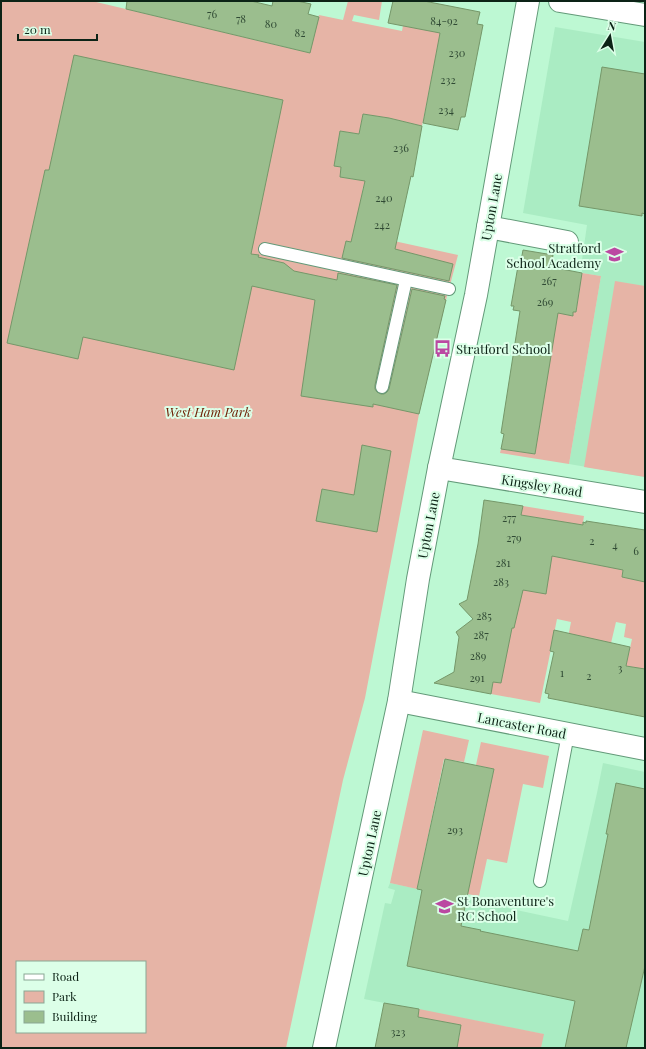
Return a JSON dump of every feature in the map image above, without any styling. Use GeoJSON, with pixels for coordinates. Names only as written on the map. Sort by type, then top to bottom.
{"type":"FeatureCollection","features":[{"type":"Feature","properties":{"kind":"main road","name":"Upton Lane"},"geometry":{"type":"LineString","coordinates":[[324,1048],[399,701],[418,579],[439,468],[476,295],[528,1]]}},
{"type":"Feature","properties":{"kind":"main road"},"geometry":{"type":"LineString","coordinates":[[560,1],[645,15]]}},
{"type":"Feature","properties":{"kind":"main road"},"geometry":{"type":"LineString","coordinates":[[488,227],[567,242]]}},
{"type":"Feature","properties":{"kind":"main road","name":"Kingsley Road"},"geometry":{"type":"LineString","coordinates":[[439,468],[645,502]]}},
{"type":"Feature","properties":{"kind":"main road","name":"Lancaster Road"},"geometry":{"type":"LineString","coordinates":[[399,701],[645,749]]}},
{"type":"Feature","properties":{"kind":"lane"},"geometry":{"type":"LineString","coordinates":[[265,249],[449,289]]}},
{"type":"Feature","properties":{"kind":"lane"},"geometry":{"type":"LineString","coordinates":[[382,387],[406,280]]}},
{"type":"Feature","properties":{"kind":"lane"},"geometry":{"type":"LineString","coordinates":[[540,881],[568,734]]}},
{"type":"Feature","properties":{"kind":"shaded area","name":"Stratford School Academy"},"geometry":{"type":"Polygon","coordinates":[[[555,27],[645,42],[645,477],[569,464],[601,276],[582,273],[582,260],[587,225],[523,213],[555,27]]]}},
{"type":"Feature","properties":{"kind":"shaded area","name":"St Bonaventure's RC School"},"geometry":{"type":"Polygon","coordinates":[[[603,763],[645,772],[645,1048],[541,1048],[543,1034],[364,999],[385,903],[391,904],[395,890],[388,888],[390,883],[568,921],[603,763]]]}},
{"type":"Feature","properties":{"kind":"green space","name":"West Ham Park"},"geometry":{"type":"Polygon","coordinates":[[[1,1],[92,1],[310,53],[319,15],[343,20],[348,1],[382,1],[379,20],[354,15],[352,21],[402,31],[405,14],[441,31],[422,126],[389,118],[363,114],[359,134],[340,131],[334,166],[341,167],[340,177],[357,180],[384,139],[363,187],[361,200],[369,202],[394,241],[458,255],[419,414],[365,698],[343,780],[286,1048],[1,1048],[1,1]]]}},
{"type":"Feature","properties":{"kind":"green space"},"geometry":{"type":"Polygon","coordinates":[[[582,273],[601,276],[569,464],[500,453],[501,449],[535,454],[555,325],[548,308],[572,316],[573,312],[576,312],[582,273]]]}},
{"type":"Feature","properties":{"kind":"green space"},"geometry":{"type":"Polygon","coordinates":[[[615,281],[645,286],[645,477],[584,467],[615,281]]]}},
{"type":"Feature","properties":{"kind":"green space"},"geometry":{"type":"Polygon","coordinates":[[[523,506],[584,516],[578,554],[587,563],[596,565],[597,558],[623,568],[622,577],[645,582],[645,669],[626,666],[632,639],[624,637],[626,624],[616,622],[611,643],[565,653],[571,622],[557,619],[540,703],[491,694],[502,598],[548,578],[553,520],[521,515],[523,506]]]}},
{"type":"Feature","properties":{"kind":"green space"},"geometry":{"type":"Polygon","coordinates":[[[423,730],[469,740],[464,762],[444,759],[417,889],[390,883],[423,730]]]}},
{"type":"Feature","properties":{"kind":"green space"},"geometry":{"type":"Polygon","coordinates":[[[481,742],[549,756],[543,788],[523,784],[507,863],[487,859],[479,896],[467,894],[494,769],[476,765],[481,742]]]}},
{"type":"Feature","properties":{"kind":"green space"},"geometry":{"type":"Polygon","coordinates":[[[419,1009],[544,1034],[541,1048],[453,1048],[459,1039],[461,1025],[418,1017],[419,1009]]]}},
{"type":"Feature","properties":{"kind":"building"},"geometry":{"type":"Polygon","coordinates":[[[127,1],[251,1],[272,6],[273,1],[297,1],[311,4],[308,14],[319,17],[310,53],[126,9],[127,1]]]}},
{"type":"Feature","properties":{"kind":"building"},"geometry":{"type":"Polygon","coordinates":[[[393,1],[424,1],[480,12],[477,24],[483,25],[465,117],[461,117],[458,130],[423,123],[440,33],[388,23],[393,1]]]}},
{"type":"Feature","properties":{"kind":"building"},"geometry":{"type":"Polygon","coordinates":[[[74,55],[283,100],[251,254],[284,263],[294,271],[337,280],[338,273],[397,285],[375,385],[377,392],[381,394],[384,394],[389,389],[412,289],[445,296],[444,299],[446,300],[419,414],[373,404],[373,407],[301,396],[315,300],[252,286],[234,370],[83,337],[78,359],[7,343],[45,170],[49,170],[74,55]]]}},
{"type":"Feature","properties":{"kind":"building"},"geometry":{"type":"Polygon","coordinates":[[[602,67],[645,74],[645,214],[642,213],[642,216],[579,206],[602,67]]]}},
{"type":"Feature","properties":{"kind":"building"},"geometry":{"type":"Polygon","coordinates":[[[363,114],[389,118],[422,126],[413,177],[411,176],[395,249],[453,264],[449,281],[342,258],[346,241],[351,242],[365,181],[340,177],[341,167],[334,166],[340,131],[359,134],[363,114]]]}},
{"type":"Feature","properties":{"kind":"building"},"geometry":{"type":"Polygon","coordinates":[[[523,250],[553,255],[551,267],[582,273],[576,312],[573,312],[573,316],[558,313],[535,454],[501,449],[504,434],[501,433],[520,311],[513,310],[514,306],[511,306],[518,266],[520,266],[523,250]]]}},
{"type":"Feature","properties":{"kind":"building"},"geometry":{"type":"Polygon","coordinates":[[[362,445],[391,451],[377,532],[316,521],[322,489],[354,495],[362,445]]]}},
{"type":"Feature","properties":{"kind":"building"},"geometry":{"type":"Polygon","coordinates":[[[484,500],[523,506],[521,515],[583,525],[583,522],[586,523],[586,521],[645,530],[645,582],[622,577],[623,570],[552,556],[546,594],[523,590],[514,628],[512,628],[501,683],[493,682],[491,694],[434,683],[454,672],[459,637],[456,632],[473,619],[459,604],[467,600],[478,544],[484,500]]]}},
{"type":"Feature","properties":{"kind":"building"},"geometry":{"type":"Polygon","coordinates":[[[554,630],[630,647],[626,666],[645,669],[645,717],[548,698],[549,694],[545,693],[554,652],[550,651],[554,630]]]}},
{"type":"Feature","properties":{"kind":"building"},"geometry":{"type":"Polygon","coordinates":[[[445,759],[494,769],[461,926],[578,951],[583,929],[589,930],[608,834],[606,834],[616,783],[645,789],[645,966],[626,1048],[565,1048],[575,1001],[407,966],[422,890],[417,889],[445,759]]]}},
{"type":"Feature","properties":{"kind":"building"},"geometry":{"type":"Polygon","coordinates":[[[384,1003],[419,1009],[418,1017],[461,1025],[457,1048],[375,1048],[384,1003]]]}},
{"type":"Feature","properties":{"kind":"place","name":"Stratford School Academy"},"geometry":{"type":"Point","coordinates":[614,254]}},
{"type":"Feature","properties":{"kind":"place","name":"Stratford School"},"geometry":{"type":"Point","coordinates":[443,348]}},
{"type":"Feature","properties":{"kind":"place","name":"St Bonaventure's RC School"},"geometry":{"type":"Point","coordinates":[444,907]}}]}
